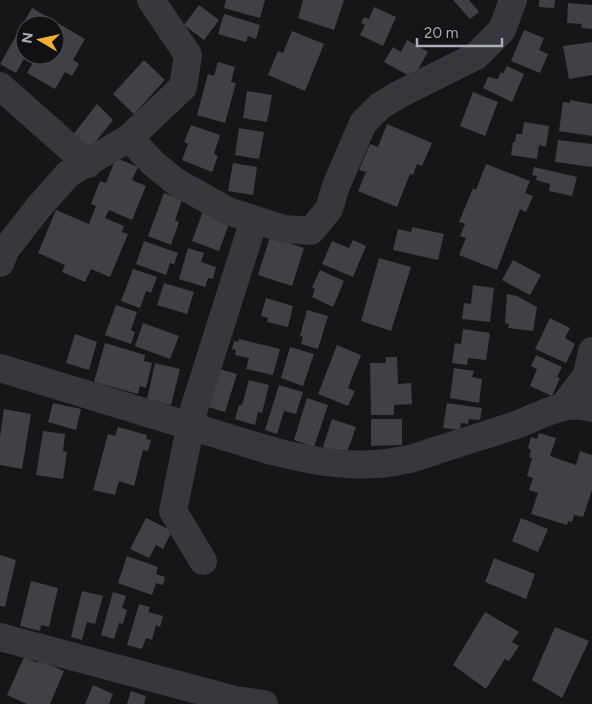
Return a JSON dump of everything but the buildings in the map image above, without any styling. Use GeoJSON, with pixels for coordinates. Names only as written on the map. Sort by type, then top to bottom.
{"type":"FeatureCollection","features":[{"type":"Feature","properties":{"kind":"street"},"geometry":{"type":"LineString","coordinates":[[0,263],[6,249],[68,174],[88,164],[129,138],[183,87],[188,55],[151,0]]}},
{"type":"Feature","properties":{"kind":"street"},"geometry":{"type":"LineString","coordinates":[[129,138],[154,164],[176,182],[228,211],[284,229],[311,230],[329,209],[363,123],[386,102],[476,56],[502,30],[513,0]]}},
{"type":"Feature","properties":{"kind":"street"},"geometry":{"type":"LineString","coordinates":[[0,86],[88,164]]}},
{"type":"Feature","properties":{"kind":"street"},"geometry":{"type":"LineString","coordinates":[[203,560],[173,511],[194,409],[254,220]]}},
{"type":"Feature","properties":{"kind":"street"},"geometry":{"type":"LineString","coordinates":[[0,368],[272,451],[342,465],[374,465],[405,460],[518,424],[562,407],[582,405],[592,408]]}},
{"type":"Feature","properties":{"kind":"street"},"geometry":{"type":"LineString","coordinates":[[562,407],[590,371]]}},
{"type":"Feature","properties":{"kind":"street"},"geometry":{"type":"LineString","coordinates":[[0,637],[234,702],[264,704]]}}]}
